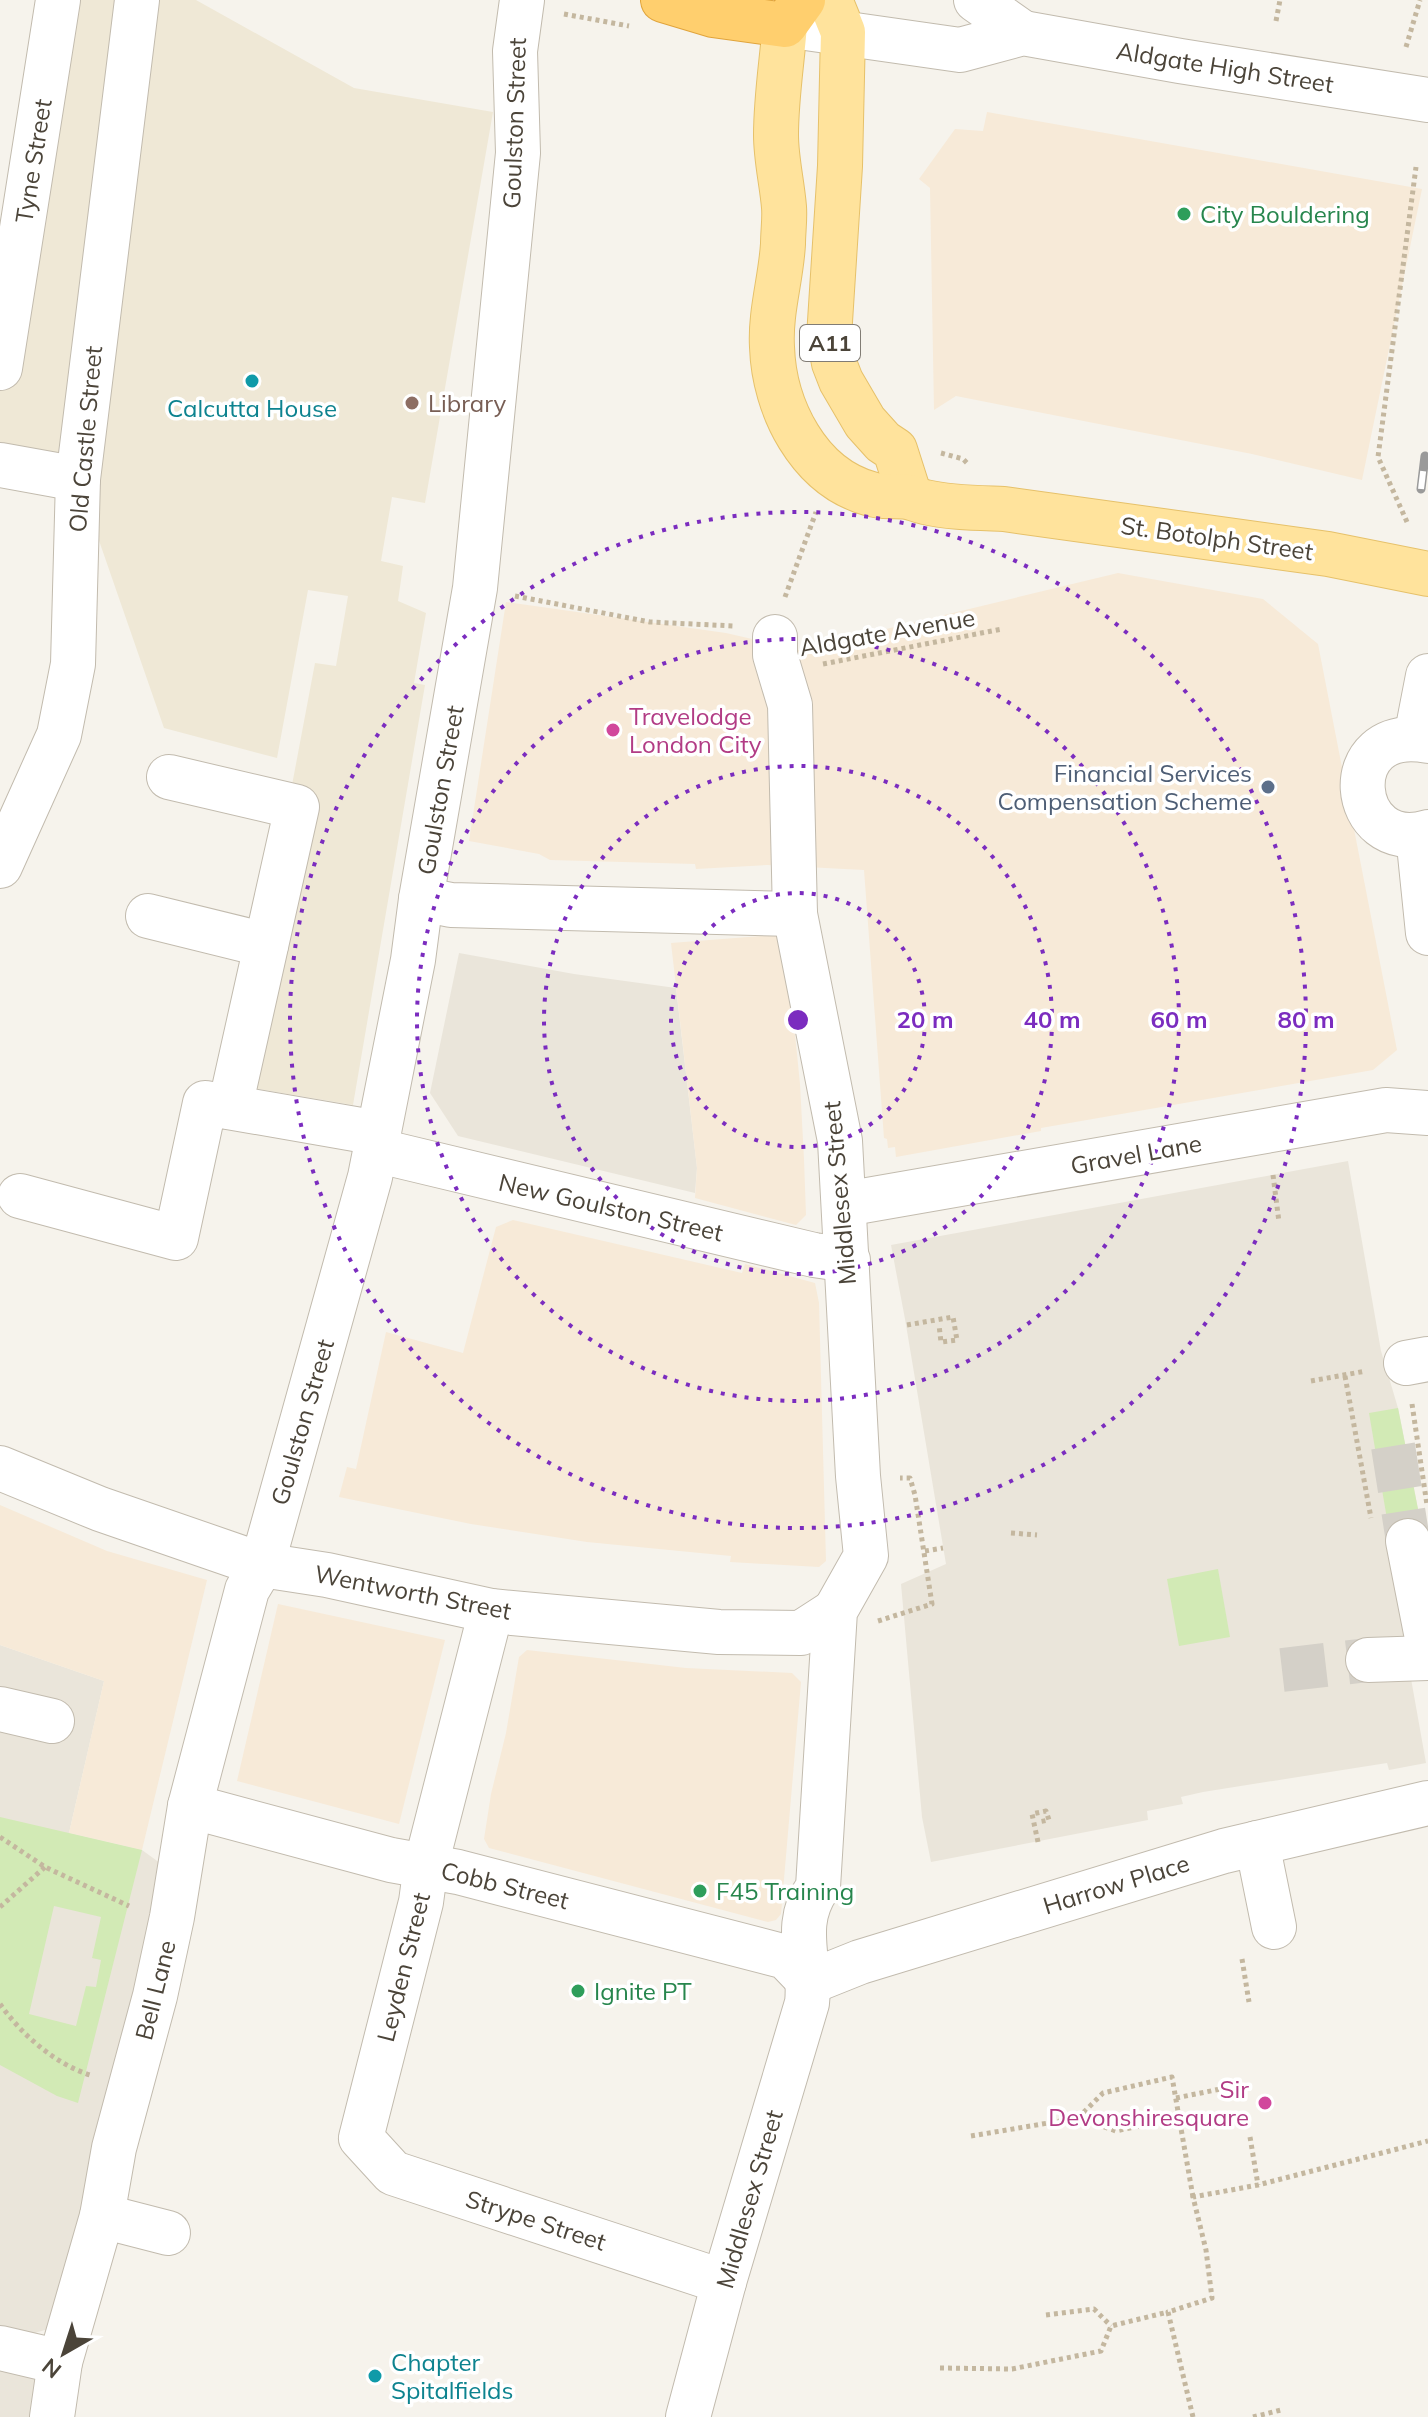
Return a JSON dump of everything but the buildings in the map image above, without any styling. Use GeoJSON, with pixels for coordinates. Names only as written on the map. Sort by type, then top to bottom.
{"type":"FeatureCollection","features":[{"type":"Feature","properties":{"kind":"highway"},"geometry":{"type":"LineString","coordinates":[[652,14],[794,12]]}},
{"type":"Feature","properties":{"kind":"main road","name":"St. Botolph Street"},"geometry":{"type":"LineString","coordinates":[[794,12],[776,131],[784,208],[782,264],[774,296],[771,345],[775,383],[786,417],[807,448],[835,475],[873,495],[910,497],[955,506],[1004,509],[1268,544],[1428,574]]}},
{"type":"Feature","properties":{"kind":"main road","name":"A11"},"geometry":{"type":"LineString","coordinates":[[836,16],[840,166],[829,337],[841,381],[865,422],[895,450],[910,497]]}},
{"type":"Feature","properties":{"kind":"street","name":"Tyne Street"},"geometry":{"type":"LineString","coordinates":[[0,368],[58,0]]}},
{"type":"Feature","properties":{"kind":"street","name":"Old Castle Street"},"geometry":{"type":"LineString","coordinates":[[0,866],[59,735],[73,664],[78,479],[137,0]]}},
{"type":"Feature","properties":{"kind":"street","name":"Aldgate High Street"},"geometry":{"type":"LineString","coordinates":[[976,0],[1023,33],[1428,100]]}},
{"type":"Feature","properties":{"kind":"street","name":"Goulston Street"},"geometry":{"type":"LineString","coordinates":[[262,1565],[370,1177],[413,960],[475,588],[518,153],[515,51],[521,3]]}},
{"type":"Feature","properties":{"kind":"street","name":"Aldgate High Street"},"geometry":{"type":"LineString","coordinates":[[794,12],[836,16],[960,50],[1023,33]]}},
{"type":"Feature","properties":{"kind":"street"},"geometry":{"type":"LineString","coordinates":[[0,465],[78,479]]}},
{"type":"Feature","properties":{"kind":"street","name":"Middlesex Street"},"geometry":{"type":"LineString","coordinates":[[688,2417],[724,2282],[807,2003],[810,1982],[802,1932],[811,1896],[818,1887],[835,1611],[866,1556],[858,1476],[840,1141],[795,914],[790,705],[764,644]]}},
{"type":"Feature","properties":{"kind":"street"},"geometry":{"type":"LineString","coordinates":[[1428,676],[1422,740],[1401,738],[1385,744],[1372,755],[1364,769],[1361,786],[1364,803],[1385,828],[1422,840],[1428,933]]}},
{"type":"Feature","properties":{"kind":"street"},"geometry":{"type":"LineString","coordinates":[[20,1196],[176,1238],[205,1103],[230,1107],[297,807],[169,777]]}},
{"type":"Feature","properties":{"kind":"street"},"geometry":{"type":"LineString","coordinates":[[421,899],[451,905],[795,914]]}},
{"type":"Feature","properties":{"kind":"street"},"geometry":{"type":"LineString","coordinates":[[148,916],[266,945]]}},
{"type":"Feature","properties":{"kind":"street","name":"New Goulston Street"},"geometry":{"type":"LineString","coordinates":[[230,1107],[814,1255],[848,1260]]}},
{"type":"Feature","properties":{"kind":"street","name":"Gravel Lane"},"geometry":{"type":"LineString","coordinates":[[845,1204],[1386,1110],[1428,1113]]}},
{"type":"Feature","properties":{"kind":"street","name":"Wentworth Street"},"geometry":{"type":"LineString","coordinates":[[0,1468],[124,1517],[262,1565],[327,1575],[491,1611],[719,1632],[801,1633],[835,1611]]}},
{"type":"Feature","properties":{"kind":"street"},"geometry":{"type":"LineString","coordinates":[[1418,1527],[1428,1643]]}},
{"type":"Feature","properties":{"kind":"street","name":"Bell Lane"},"geometry":{"type":"LineString","coordinates":[[52,2417],[60,2362],[102,2216],[114,2148],[155,1996],[172,1917],[190,1806],[247,1590],[262,1565]]}},
{"type":"Feature","properties":{"kind":"street","name":"Leyden Street"},"geometry":{"type":"LineString","coordinates":[[361,2138],[491,1611]]}},
{"type":"Feature","properties":{"kind":"street"},"geometry":{"type":"LineString","coordinates":[[1368,1660],[1428,1658]]}},
{"type":"Feature","properties":{"kind":"street"},"geometry":{"type":"LineString","coordinates":[[0,1709],[52,1721]]}},
{"type":"Feature","properties":{"kind":"street","name":"Harrow Place"},"geometry":{"type":"LineString","coordinates":[[810,1982],[891,1952],[1257,1843],[1428,1803]]}},
{"type":"Feature","properties":{"kind":"street","name":"Cobb Street"},"geometry":{"type":"LineString","coordinates":[[190,1806],[391,1860],[426,1865],[786,1957],[810,1982]]}},
{"type":"Feature","properties":{"kind":"street"},"geometry":{"type":"LineString","coordinates":[[1257,1843],[1274,1927]]}},
{"type":"Feature","properties":{"kind":"street","name":"Strype Street"},"geometry":{"type":"LineString","coordinates":[[361,2138],[393,2173],[724,2282]]}},
{"type":"Feature","properties":{"kind":"street"},"geometry":{"type":"LineString","coordinates":[[102,2216],[168,2233]]}},
{"type":"Feature","properties":{"kind":"street"},"geometry":{"type":"LineString","coordinates":[[0,2348],[60,2362]]}},
{"type":"Feature","properties":{"kind":"path"},"geometry":{"type":"LineString","coordinates":[[1276,21],[1280,0]]}},
{"type":"Feature","properties":{"kind":"path"},"geometry":{"type":"LineString","coordinates":[[1406,47],[1420,0]]}},
{"type":"Feature","properties":{"kind":"path"},"geometry":{"type":"LineString","coordinates":[[521,3],[652,14]]}},
{"type":"Feature","properties":{"kind":"path"},"geometry":{"type":"LineString","coordinates":[[1407,522],[1378,457],[1416,167]]}},
{"type":"Feature","properties":{"kind":"path"},"geometry":{"type":"LineString","coordinates":[[936,452],[963,459],[1004,509]]}},
{"type":"Feature","properties":{"kind":"path"},"geometry":{"type":"LineString","coordinates":[[764,644],[781,609],[820,504]]}},
{"type":"Feature","properties":{"kind":"path","name":"Aldgate Avenue"},"geometry":{"type":"LineString","coordinates":[[475,588],[764,644],[835,662],[1002,629]]}},
{"type":"Feature","properties":{"kind":"path"},"geometry":{"type":"LineString","coordinates":[[1273,1175],[1279,1222]]}},
{"type":"Feature","properties":{"kind":"path"},"geometry":{"type":"LineString","coordinates":[[907,1325],[953,1317],[957,1340],[941,1342],[939,1325]]}},
{"type":"Feature","properties":{"kind":"path"},"geometry":{"type":"LineString","coordinates":[[1311,1381],[1417,1361],[1418,1527]]}},
{"type":"Feature","properties":{"kind":"path"},"geometry":{"type":"LineString","coordinates":[[915,1495],[932,1604]]}},
{"type":"Feature","properties":{"kind":"path"},"geometry":{"type":"LineString","coordinates":[[1011,1533],[1037,1535]]}},
{"type":"Feature","properties":{"kind":"path"},"geometry":{"type":"LineString","coordinates":[[925,1551],[943,1548]]}},
{"type":"Feature","properties":{"kind":"path"},"geometry":{"type":"LineString","coordinates":[[1038,1822],[1049,1820],[1046,1811],[1032,1814],[1038,1842]]}},
{"type":"Feature","properties":{"kind":"path"},"geometry":{"type":"LineString","coordinates":[[0,1837],[45,1867],[127,1906],[172,1917]]}},
{"type":"Feature","properties":{"kind":"path"},"geometry":{"type":"LineString","coordinates":[[0,1907],[45,1867]]}},
{"type":"Feature","properties":{"kind":"path"},"geometry":{"type":"LineString","coordinates":[[0,2004],[11,2020],[60,2062],[86,2074],[130,2083]]}},
{"type":"Feature","properties":{"kind":"path"},"geometry":{"type":"LineString","coordinates":[[1078,2118],[1103,2093],[1172,2077],[1193,2197],[1206,2250],[1212,2298],[1111,2326]]}},
{"type":"Feature","properties":{"kind":"path"},"geometry":{"type":"LineString","coordinates":[[1176,2098],[1240,2085]]}},
{"type":"Feature","properties":{"kind":"path"},"geometry":{"type":"LineString","coordinates":[[971,2136],[1078,2118],[1116,2131],[1180,2117]]}},
{"type":"Feature","properties":{"kind":"path"},"geometry":{"type":"LineString","coordinates":[[1250,2137],[1258,2185]]}},
{"type":"Feature","properties":{"kind":"path"},"geometry":{"type":"LineString","coordinates":[[1193,2197],[1258,2185],[1428,2141]]}},
{"type":"Feature","properties":{"kind":"path"},"geometry":{"type":"LineString","coordinates":[[1046,2315],[1094,2309],[1111,2326]]}},
{"type":"Feature","properties":{"kind":"path"},"geometry":{"type":"LineString","coordinates":[[1168,2312],[1193,2417]]}},
{"type":"Feature","properties":{"kind":"path"},"geometry":{"type":"LineString","coordinates":[[940,2368],[1012,2369],[1101,2351],[1111,2326]]}},
{"type":"Feature","properties":{"kind":"path"},"geometry":{"type":"LineString","coordinates":[[1253,2417],[1281,2410]]}},
{"type":"Feature","properties":{"kind":"shaded area"},"geometry":{"type":"Polygon","coordinates":[[[54,0],[196,0],[354,88],[493,112],[425,503],[392,497],[381,561],[403,566],[398,601],[426,613],[414,683],[425,685],[353,1105],[253,1088],[289,801],[315,663],[336,666],[348,596],[308,590],[277,758],[164,728],[78,480],[0,465],[0,350],[54,0]]]}},
{"type":"Feature","properties":{"kind":"shaded area"},"geometry":{"type":"Polygon","coordinates":[[[987,112],[1422,189],[1362,480],[1252,454],[956,396],[934,410],[930,188],[919,179],[955,129],[983,131],[987,112]]]}},
{"type":"Feature","properties":{"kind":"shaded area"},"geometry":{"type":"Polygon","coordinates":[[[1118,573],[1263,599],[1318,644],[1397,1050],[1373,1070],[1041,1128],[1041,1131],[896,1157],[895,1147],[888,1148],[887,1139],[884,1138],[864,870],[767,865],[696,869],[695,864],[550,860],[539,854],[469,841],[506,602],[726,633],[799,650],[1118,573]]]}},
{"type":"Feature","properties":{"kind":"shaded area"},"geometry":{"type":"Polygon","coordinates":[[[785,934],[804,1159],[806,1215],[796,1225],[695,1198],[697,1168],[671,943],[785,934]]]}},
{"type":"Feature","properties":{"kind":"shaded area"},"geometry":{"type":"Polygon","coordinates":[[[459,953],[574,974],[676,988],[697,1168],[695,1193],[458,1136],[430,1093],[459,953]]]}},
{"type":"Feature","properties":{"kind":"shaded area"},"geometry":{"type":"Polygon","coordinates":[[[1348,1161],[1381,1351],[1398,1408],[1428,1573],[1428,1625],[1402,1628],[1426,1763],[1389,1770],[1387,1763],[1203,1792],[1181,1797],[1183,1804],[1147,1811],[1148,1820],[931,1862],[922,1817],[901,1584],[946,1564],[891,1245],[1348,1161]]]}},
{"type":"Feature","properties":{"kind":"shaded area"},"geometry":{"type":"Polygon","coordinates":[[[513,1220],[742,1273],[745,1264],[815,1283],[819,1303],[826,1561],[819,1567],[730,1562],[731,1556],[587,1542],[471,1524],[339,1497],[347,1467],[356,1469],[386,1332],[463,1353],[496,1227],[513,1220]]]}},
{"type":"Feature","properties":{"kind":"shaded area"},"geometry":{"type":"Polygon","coordinates":[[[0,1505],[107,1551],[207,1580],[142,1850],[69,1833],[104,1681],[0,1645],[0,1505]]]}},
{"type":"Feature","properties":{"kind":"shaded area"},"geometry":{"type":"Polygon","coordinates":[[[278,1604],[445,1640],[399,1824],[237,1781],[278,1604]]]}},
{"type":"Feature","properties":{"kind":"shaded area"},"geometry":{"type":"Polygon","coordinates":[[[0,1645],[104,1681],[69,1833],[142,1850],[171,1871],[59,2326],[31,2334],[0,2327],[0,1645]]]}},
{"type":"Feature","properties":{"kind":"shaded area"},"geometry":{"type":"Polygon","coordinates":[[[527,1650],[686,1668],[792,1673],[801,1682],[781,1914],[776,1920],[768,1922],[489,1848],[484,1839],[491,1794],[506,1733],[519,1657],[527,1650]]]}},
{"type":"Feature","properties":{"kind":"shaded area"},"geometry":{"type":"Polygon","coordinates":[[[0,2368],[31,2377],[43,2387],[43,2417],[0,2417],[0,2368]]]}},
{"type":"Feature","properties":{"kind":"green space"},"geometry":{"type":"Polygon","coordinates":[[[1398,1408],[1419,1514],[1387,1519],[1369,1413],[1398,1408]]]}},
{"type":"Feature","properties":{"kind":"green space"},"geometry":{"type":"Polygon","coordinates":[[[1218,1569],[1230,1637],[1179,1646],[1167,1579],[1218,1569]]]}},
{"type":"Feature","properties":{"kind":"green space"},"geometry":{"type":"Polygon","coordinates":[[[0,1817],[142,1850],[78,2103],[57,2096],[0,2065],[0,1817]],[[54,1906],[29,2014],[76,2026],[86,1986],[96,1987],[101,1960],[92,1958],[101,1917],[54,1906]]]}},
{"type":"Feature","properties":{"kind":"tunnel"},"geometry":{"type":"LineString","coordinates":[[1393,1446],[1408,1541]]}},
{"type":"Feature","properties":{"kind":"tunnel"},"geometry":{"type":"LineString","coordinates":[[1282,1670],[1368,1660]]}},
{"type":"Feature","properties":{"kind":"railway"},"geometry":{"type":"LineString","coordinates":[[1421,489],[1425,456]]}},
{"type":"Feature","properties":{"kind":"place","name":"City Bouldering"},"geometry":{"type":"Point","coordinates":[1184,214]}},
{"type":"Feature","properties":{"kind":"place","name":"Calcutta House"},"geometry":{"type":"Point","coordinates":[252,381]}},
{"type":"Feature","properties":{"kind":"place","name":"Library"},"geometry":{"type":"Point","coordinates":[412,403]}},
{"type":"Feature","properties":{"kind":"place","name":"Travelodge London City"},"geometry":{"type":"Point","coordinates":[613,730]}},
{"type":"Feature","properties":{"kind":"place","name":"Financial Services Compensation Scheme"},"geometry":{"type":"Point","coordinates":[1268,787]}},
{"type":"Feature","properties":{"kind":"place","name":"F45 Training"},"geometry":{"type":"Point","coordinates":[700,1891]}},
{"type":"Feature","properties":{"kind":"place","name":"Ignite PT"},"geometry":{"type":"Point","coordinates":[578,1991]}},
{"type":"Feature","properties":{"kind":"place","name":"Sir Devonshiresquare"},"geometry":{"type":"Point","coordinates":[1265,2103]}},
{"type":"Feature","properties":{"kind":"place","name":"Chapter Spitalfields"},"geometry":{"type":"Point","coordinates":[375,2376]}}]}
